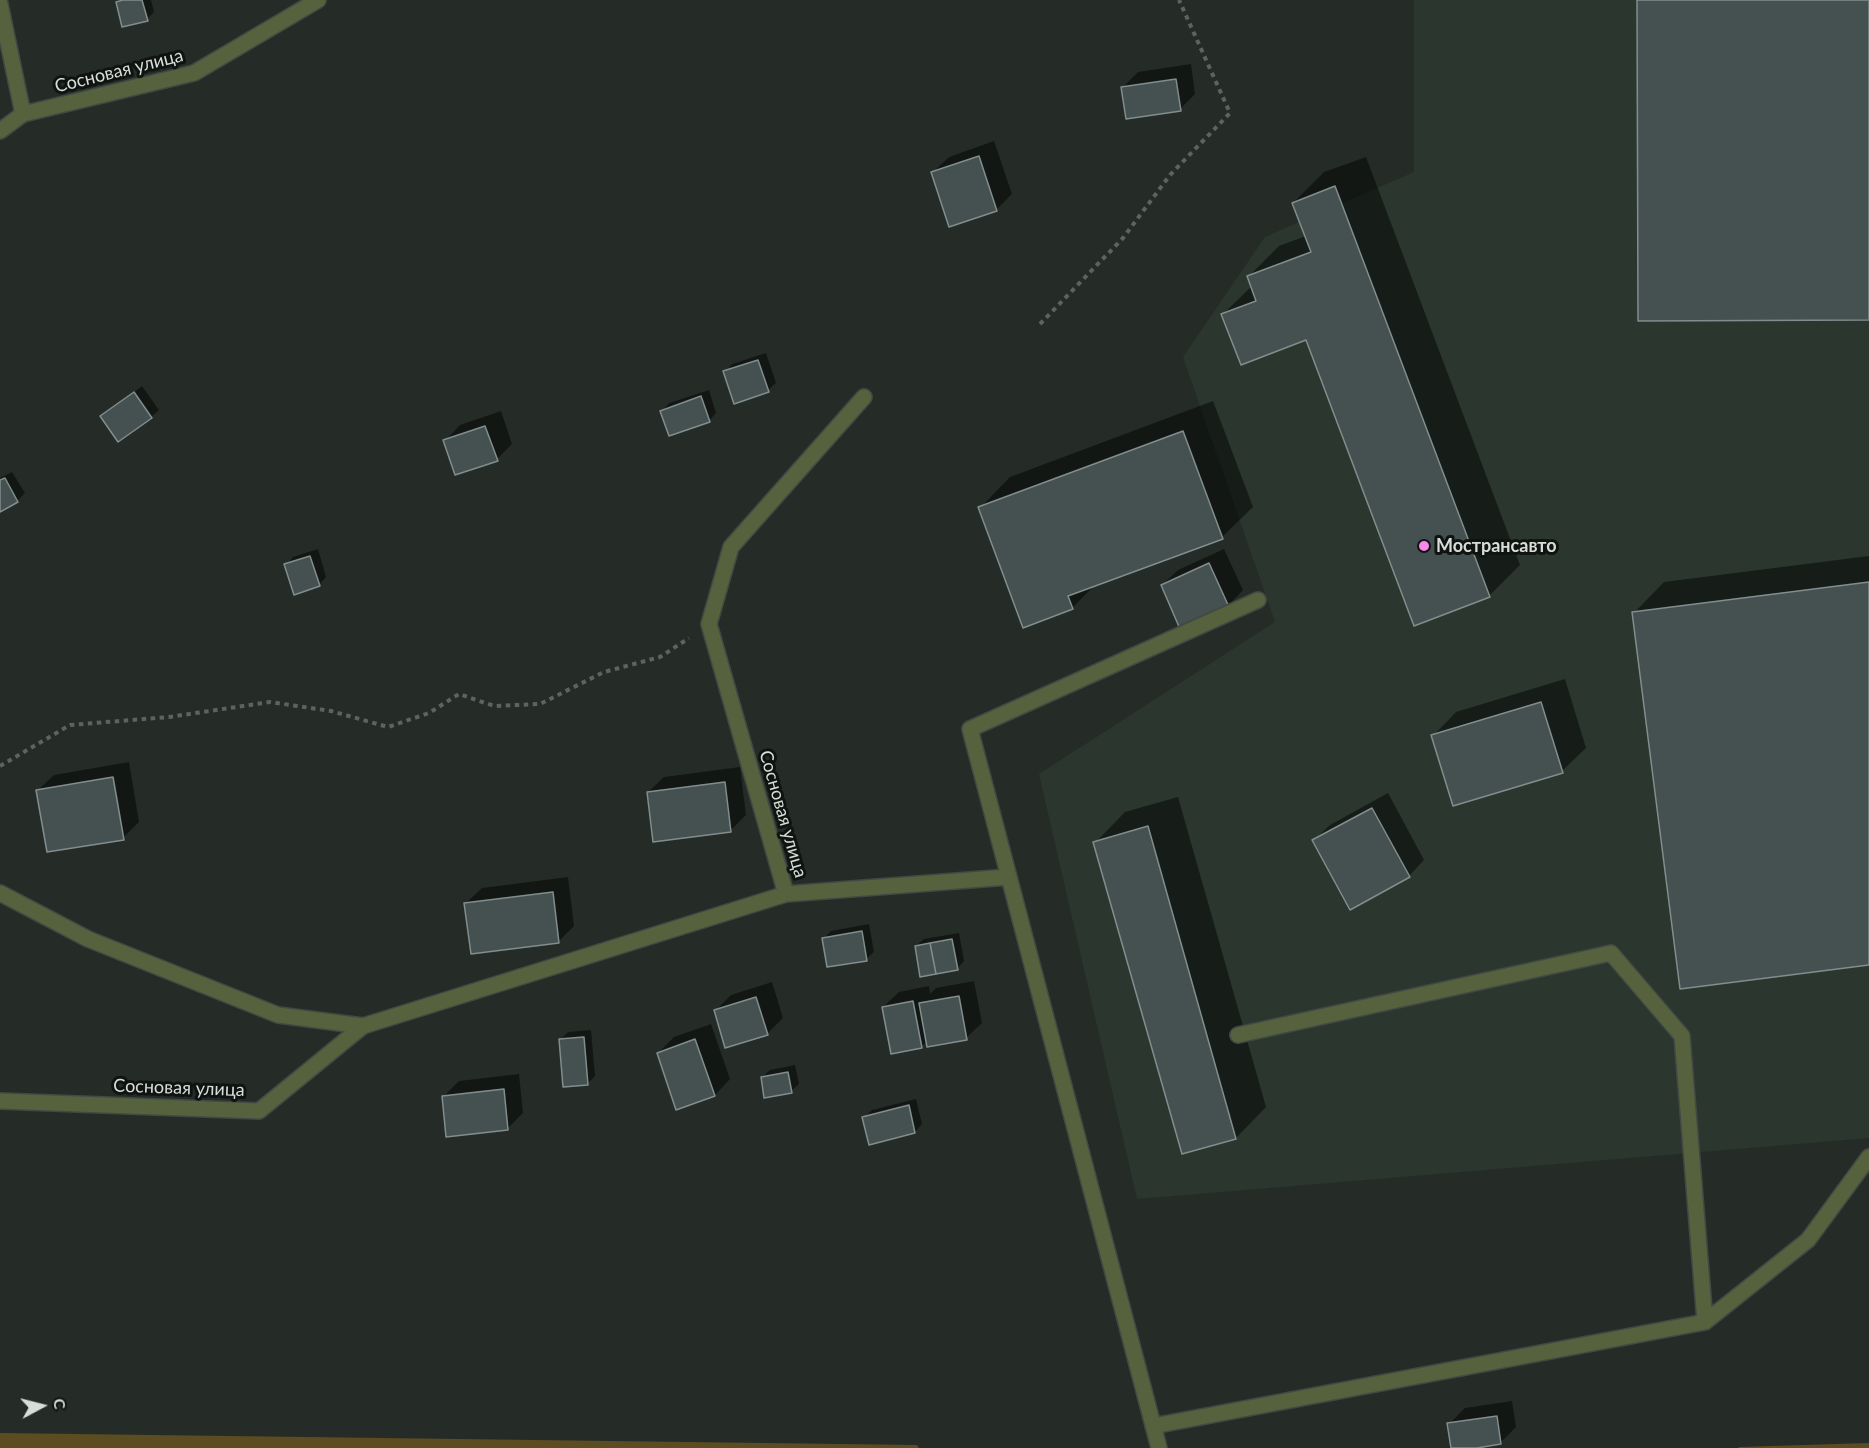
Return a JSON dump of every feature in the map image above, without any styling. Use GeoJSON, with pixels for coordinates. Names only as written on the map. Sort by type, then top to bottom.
{"type":"FeatureCollection","features":[{"type":"Feature","properties":{"kind":"lane","name":"Сосновая улица"},"geometry":{"type":"LineString","coordinates":[[23,114],[194,72],[318,0]]}},
{"type":"Feature","properties":{"kind":"lane"},"geometry":{"type":"LineString","coordinates":[[0,4],[23,114],[0,131]]}},
{"type":"Feature","properties":{"kind":"lane"},"geometry":{"type":"LineString","coordinates":[[709,624],[731,546],[864,397]]}},
{"type":"Feature","properties":{"kind":"lane"},"geometry":{"type":"LineString","coordinates":[[1159,1448],[970,729],[1258,600]]}},
{"type":"Feature","properties":{"kind":"lane","name":"Сосновая улица"},"geometry":{"type":"LineString","coordinates":[[0,1101],[259,1111],[363,1026],[786,894],[709,624]]}},
{"type":"Feature","properties":{"kind":"lane"},"geometry":{"type":"LineString","coordinates":[[786,894],[1009,877]]}},
{"type":"Feature","properties":{"kind":"lane","name":"Сосновая улица"},"geometry":{"type":"LineString","coordinates":[[0,893],[88,939],[278,1015],[363,1026]]}},
{"type":"Feature","properties":{"kind":"lane"},"geometry":{"type":"LineString","coordinates":[[1238,1035],[1611,953],[1682,1036],[1705,1322]]}},
{"type":"Feature","properties":{"kind":"lane"},"geometry":{"type":"LineString","coordinates":[[1153,1426],[1705,1322],[1808,1240],[1869,1157]]}},
{"type":"Feature","properties":{"kind":"path"},"geometry":{"type":"LineString","coordinates":[[1040,324],[1123,238],[1170,175],[1230,113],[1179,0]]}},
{"type":"Feature","properties":{"kind":"path"},"geometry":{"type":"LineString","coordinates":[[0,766],[70,725],[169,717],[270,702],[331,711],[388,727],[429,713],[459,694],[494,706],[540,704],[604,672],[660,657],[709,624]]}},
{"type":"Feature","properties":{"kind":"shaded area"},"geometry":{"type":"Polygon","coordinates":[[[1414,0],[1869,0],[1869,1138],[1137,1199],[1039,774],[1275,622],[1183,357],[1265,237],[1414,172],[1414,0]]]}},
{"type":"Feature","properties":{"kind":"shaded area"},"geometry":{"type":"Polygon","coordinates":[[[0,1433],[917,1445],[919,1448],[0,1448],[0,1433]]]}},
{"type":"Feature","properties":{"kind":"shaded area"},"geometry":{"type":"Polygon","coordinates":[[[1869,1443],[1869,1448],[1738,1448],[1739,1447],[1869,1443]]]}},
{"type":"Feature","properties":{"kind":"building"},"geometry":{"type":"Polygon","coordinates":[[[142,0],[148,21],[122,27],[116,2],[142,0]]]}},
{"type":"Feature","properties":{"kind":"building"},"geometry":{"type":"Polygon","coordinates":[[[1637,0],[1869,0],[1869,320],[1638,321],[1637,0]]]}},
{"type":"Feature","properties":{"kind":"building"},"geometry":{"type":"Polygon","coordinates":[[[1176,79],[1181,111],[1126,119],[1121,87],[1176,79]]]}},
{"type":"Feature","properties":{"kind":"building"},"geometry":{"type":"Polygon","coordinates":[[[979,156],[997,211],[949,227],[931,172],[979,156]]]}},
{"type":"Feature","properties":{"kind":"building"},"geometry":{"type":"Polygon","coordinates":[[[1335,186],[1490,597],[1414,626],[1306,340],[1241,365],[1221,314],[1256,301],[1247,276],[1311,252],[1292,203],[1335,186]]]}},
{"type":"Feature","properties":{"kind":"building"},"geometry":{"type":"Polygon","coordinates":[[[758,360],[769,392],[734,404],[723,371],[758,360]]]}},
{"type":"Feature","properties":{"kind":"building"},"geometry":{"type":"Polygon","coordinates":[[[134,392],[152,418],[118,442],[100,416],[134,392]]]}},
{"type":"Feature","properties":{"kind":"building"},"geometry":{"type":"Polygon","coordinates":[[[701,396],[710,422],[669,436],[660,411],[701,396]]]}},
{"type":"Feature","properties":{"kind":"building"},"geometry":{"type":"Polygon","coordinates":[[[485,426],[498,461],[455,475],[443,440],[485,426]]]}},
{"type":"Feature","properties":{"kind":"building"},"geometry":{"type":"Polygon","coordinates":[[[1183,431],[1223,539],[1068,596],[1073,609],[1023,628],[978,507],[1183,431]]]}},
{"type":"Feature","properties":{"kind":"building"},"geometry":{"type":"Polygon","coordinates":[[[5,478],[18,502],[0,512],[0,480],[5,478]]]}},
{"type":"Feature","properties":{"kind":"building"},"geometry":{"type":"Polygon","coordinates":[[[310,556],[320,586],[294,595],[284,564],[310,556]]]}},
{"type":"Feature","properties":{"kind":"building"},"geometry":{"type":"Polygon","coordinates":[[[1209,563],[1229,607],[1180,629],[1161,585],[1209,563]]]}},
{"type":"Feature","properties":{"kind":"building"},"geometry":{"type":"Polygon","coordinates":[[[1869,582],[1869,965],[1680,989],[1632,612],[1869,582]]]}},
{"type":"Feature","properties":{"kind":"building"},"geometry":{"type":"Polygon","coordinates":[[[1541,702],[1563,773],[1453,806],[1431,735],[1541,702]]]}},
{"type":"Feature","properties":{"kind":"building"},"geometry":{"type":"Polygon","coordinates":[[[113,777],[124,840],[47,852],[36,790],[113,777]]]}},
{"type":"Feature","properties":{"kind":"building"},"geometry":{"type":"Polygon","coordinates":[[[725,782],[731,832],[653,842],[647,792],[725,782]]]}},
{"type":"Feature","properties":{"kind":"building"},"geometry":{"type":"Polygon","coordinates":[[[1372,808],[1410,877],[1350,910],[1312,840],[1372,808]]]}},
{"type":"Feature","properties":{"kind":"building"},"geometry":{"type":"Polygon","coordinates":[[[1148,826],[1236,1139],[1182,1154],[1093,842],[1148,826]]]}},
{"type":"Feature","properties":{"kind":"building"},"geometry":{"type":"Polygon","coordinates":[[[553,892],[559,943],[471,954],[464,903],[553,892]]]}},
{"type":"Feature","properties":{"kind":"building"},"geometry":{"type":"Polygon","coordinates":[[[862,931],[867,961],[827,967],[822,938],[862,931]]]}},
{"type":"Feature","properties":{"kind":"building"},"geometry":{"type":"Polygon","coordinates":[[[952,939],[958,970],[936,974],[930,943],[952,939]]]}},
{"type":"Feature","properties":{"kind":"building"},"geometry":{"type":"Polygon","coordinates":[[[930,943],[936,974],[920,977],[915,946],[930,943]]]}},
{"type":"Feature","properties":{"kind":"building"},"geometry":{"type":"Polygon","coordinates":[[[959,996],[967,1040],[927,1047],[919,1003],[959,996]]]}},
{"type":"Feature","properties":{"kind":"building"},"geometry":{"type":"Polygon","coordinates":[[[756,997],[768,1035],[725,1048],[714,1010],[756,997]]]}},
{"type":"Feature","properties":{"kind":"building"},"geometry":{"type":"Polygon","coordinates":[[[913,1001],[922,1048],[891,1054],[882,1007],[913,1001]]]}},
{"type":"Feature","properties":{"kind":"building"},"geometry":{"type":"Polygon","coordinates":[[[584,1037],[588,1085],[563,1087],[559,1039],[584,1037]]]}},
{"type":"Feature","properties":{"kind":"building"},"geometry":{"type":"Polygon","coordinates":[[[695,1039],[715,1096],[676,1110],[657,1053],[695,1039]]]}},
{"type":"Feature","properties":{"kind":"building"},"geometry":{"type":"Polygon","coordinates":[[[788,1072],[792,1093],[764,1098],[761,1077],[788,1072]]]}},
{"type":"Feature","properties":{"kind":"building"},"geometry":{"type":"Polygon","coordinates":[[[504,1089],[508,1130],[446,1137],[442,1096],[504,1089]]]}},
{"type":"Feature","properties":{"kind":"building"},"geometry":{"type":"Polygon","coordinates":[[[909,1105],[915,1133],[869,1145],[862,1117],[909,1105]]]}},
{"type":"Feature","properties":{"kind":"building"},"geometry":{"type":"Polygon","coordinates":[[[1497,1416],[1501,1444],[1477,1448],[1451,1448],[1447,1423],[1497,1416]]]}},
{"type":"Feature","properties":{"kind":"place","name":"Мострансавто"},"geometry":{"type":"Point","coordinates":[1424,546]}}]}
